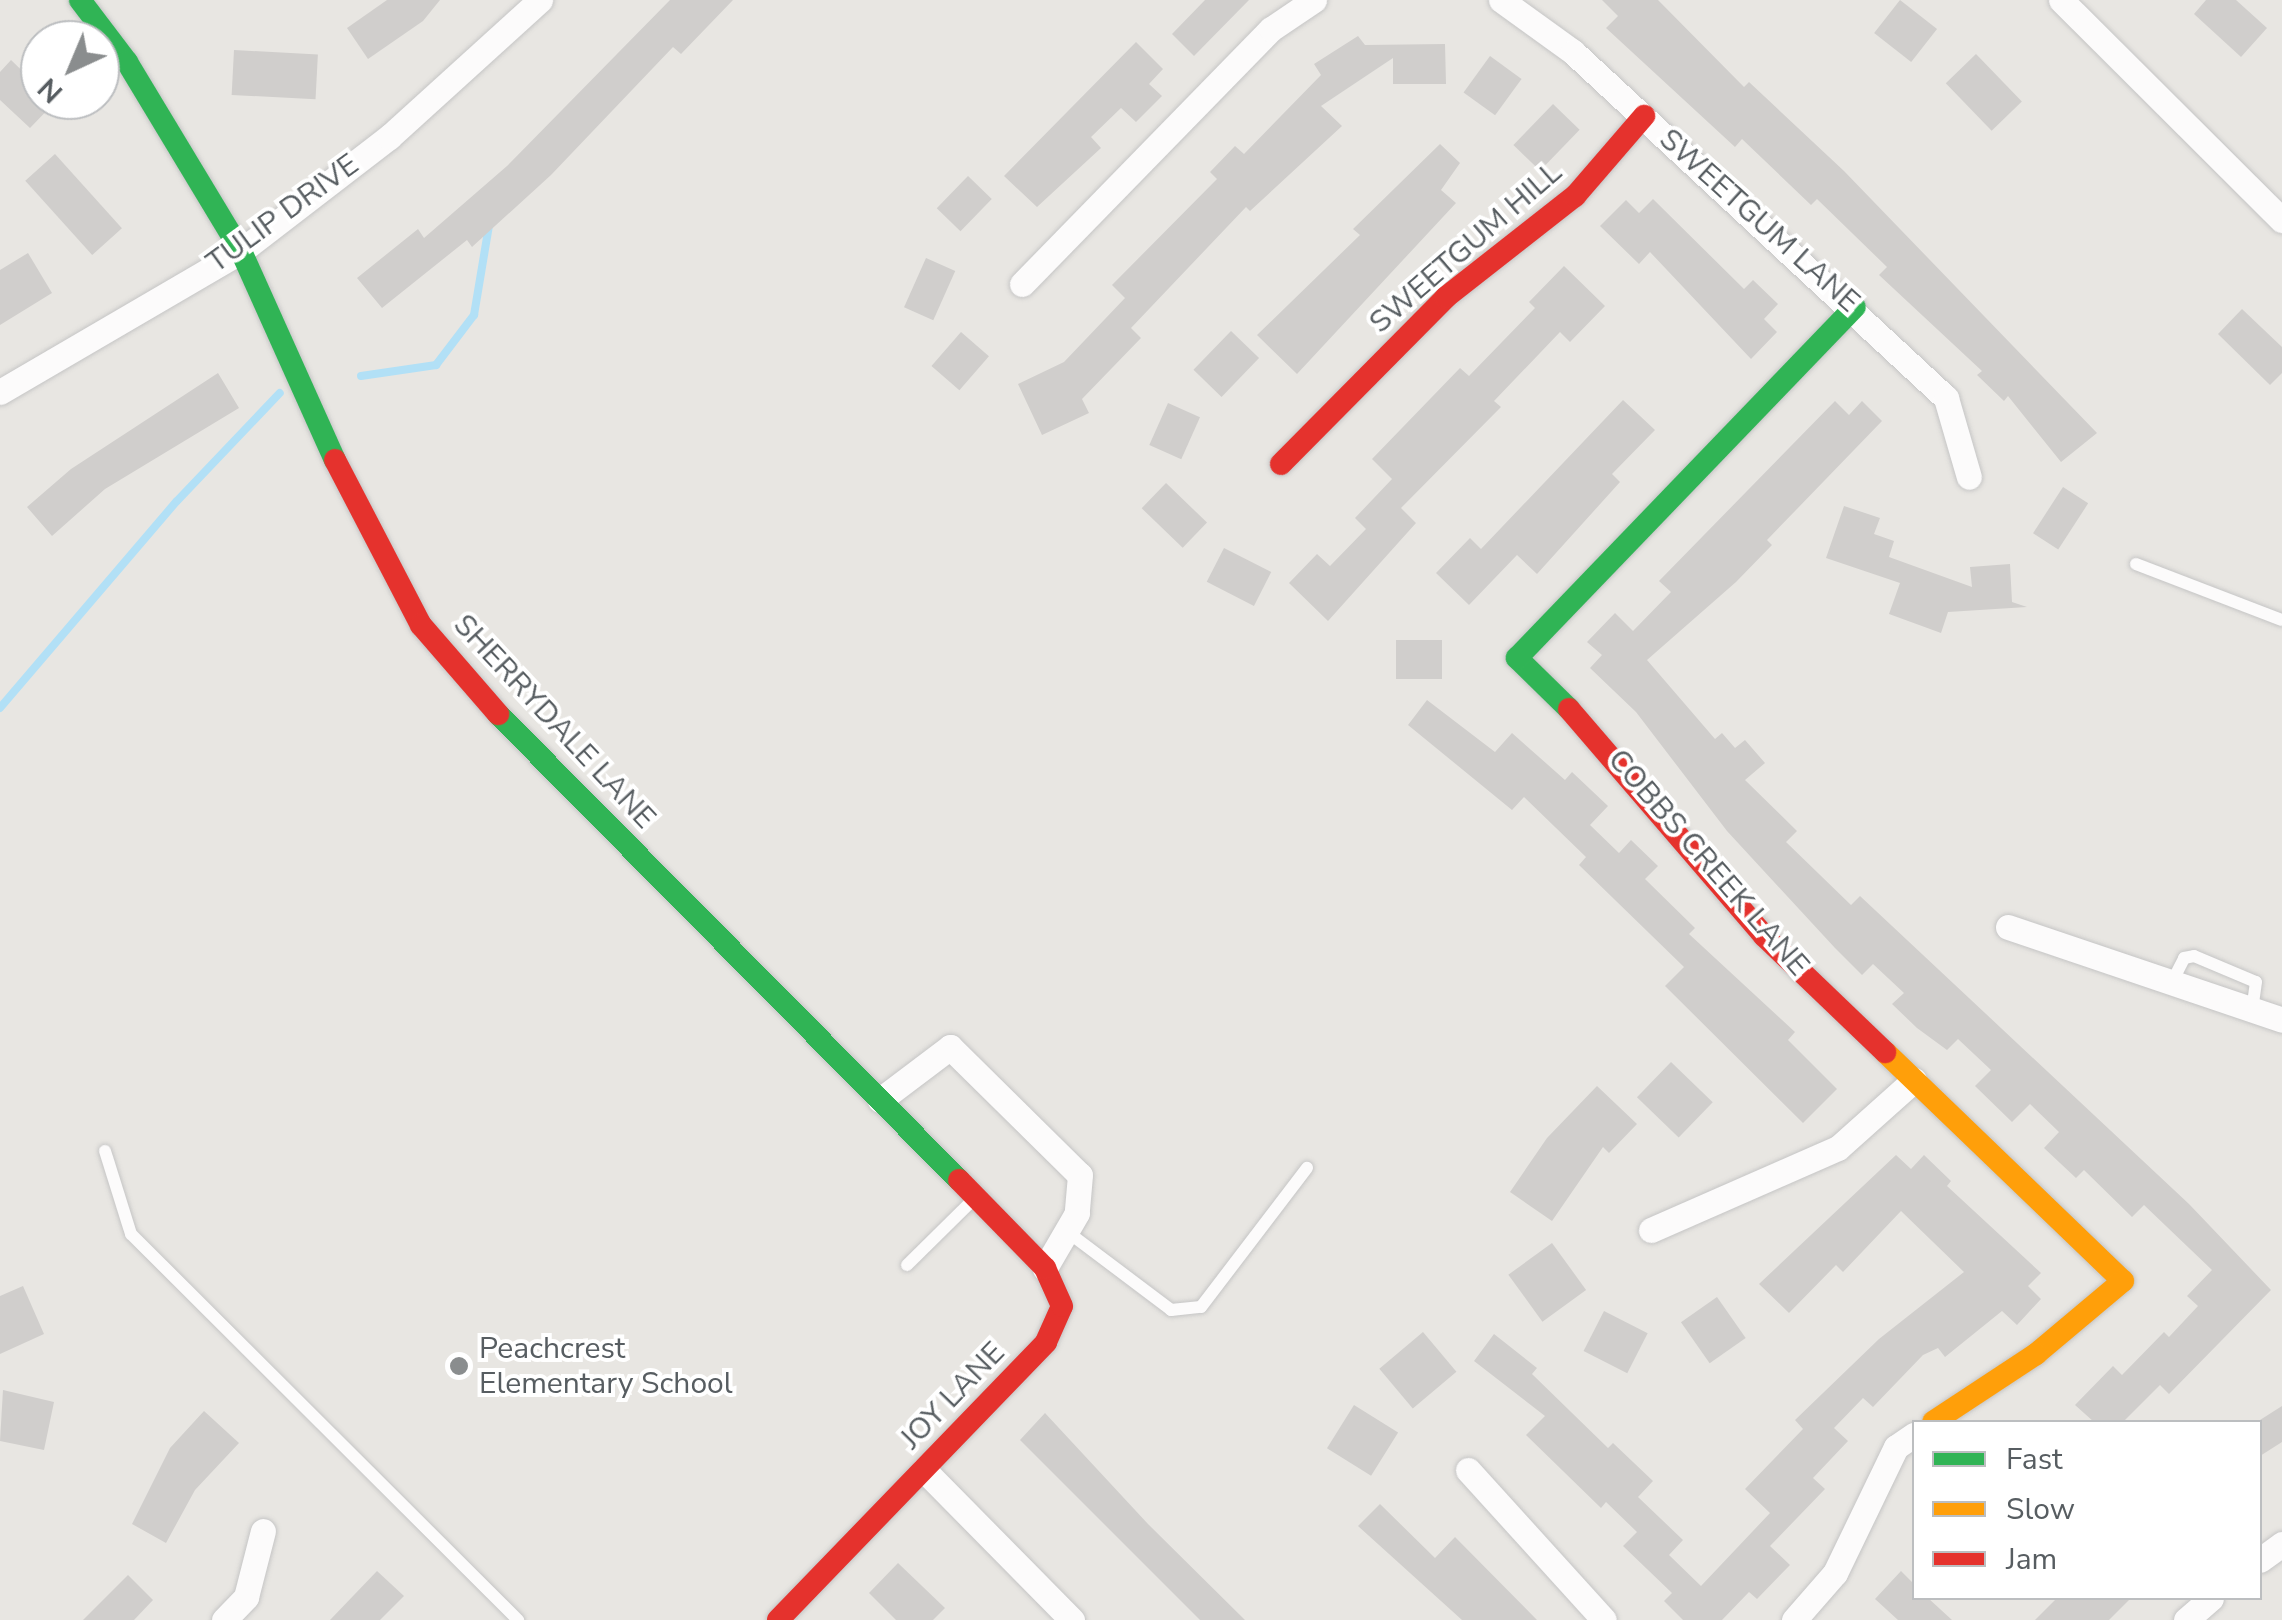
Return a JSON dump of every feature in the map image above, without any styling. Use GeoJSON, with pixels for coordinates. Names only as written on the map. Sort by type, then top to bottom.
{"type":"FeatureCollection","features":[{"type":"Feature","properties":{"kind":"street","name":"SHERRYDALE LANE"},"geometry":{"type":"LineString","coordinates":[[80,0],[127,62],[241,251],[362,516],[422,625],[466,681],[976,1197]]}},
{"type":"Feature","properties":{"kind":"street","name":"TULIP DRIVE"},"geometry":{"type":"LineString","coordinates":[[0,392],[241,251],[389,136],[540,0]]}},
{"type":"Feature","properties":{"kind":"street"},"geometry":{"type":"LineString","coordinates":[[1022,284],[1271,29],[1314,0]]}},
{"type":"Feature","properties":{"kind":"street","name":"SWEETGUM LANE"},"geometry":{"type":"LineString","coordinates":[[1501,0],[1574,52],[1855,307],[1946,398],[1969,477]]}},
{"type":"Feature","properties":{"kind":"street"},"geometry":{"type":"LineString","coordinates":[[2061,0],[2282,220]]}},
{"type":"Feature","properties":{"kind":"street","name":"SWEETGUM HILL"},"geometry":{"type":"LineString","coordinates":[[1281,464],[1446,297],[1575,196],[1644,116]]}},
{"type":"Feature","properties":{"kind":"street","name":"COBBS CREEK LANE"},"geometry":{"type":"LineString","coordinates":[[1855,307],[1517,658],[1647,793],[1764,936],[2123,1281],[2036,1354],[1936,1420]]}},
{"type":"Feature","properties":{"kind":"street"},"geometry":{"type":"LineString","coordinates":[[2008,927],[2282,1020]]}},
{"type":"Feature","properties":{"kind":"street"},"geometry":{"type":"LineString","coordinates":[[880,1100],[950,1046],[1080,1175],[1069,1232],[1045,1268]]}},
{"type":"Feature","properties":{"kind":"street"},"geometry":{"type":"LineString","coordinates":[[1651,1230],[1838,1148],[1914,1080]]}},
{"type":"Feature","properties":{"kind":"street","name":"JOY LANE"},"geometry":{"type":"LineString","coordinates":[[778,1620],[1046,1342],[1062,1306],[1045,1268],[976,1197]]}},
{"type":"Feature","properties":{"kind":"street"},"geometry":{"type":"LineString","coordinates":[[1794,1620],[1835,1572],[1896,1447],[1912,1436]]}},
{"type":"Feature","properties":{"kind":"street"},"geometry":{"type":"LineString","coordinates":[[924,1470],[1072,1620]]}},
{"type":"Feature","properties":{"kind":"street"},"geometry":{"type":"LineString","coordinates":[[1468,1470],[1604,1620]]}},
{"type":"Feature","properties":{"kind":"street"},"geometry":{"type":"LineString","coordinates":[[224,1620],[246,1597],[263,1531]]}},
{"type":"Feature","properties":{"kind":"street"},"geometry":{"type":"LineString","coordinates":[[2186,1620],[2209,1600]]}},
{"type":"Feature","properties":{"kind":"lane"},"geometry":{"type":"LineString","coordinates":[[2136,564],[2282,620]]}},
{"type":"Feature","properties":{"kind":"lane"},"geometry":{"type":"LineString","coordinates":[[105,1151],[131,1234],[518,1620]]}},
{"type":"Feature","properties":{"kind":"lane"},"geometry":{"type":"LineString","coordinates":[[1069,1232],[1170,1310],[1201,1306],[1307,1168]]}},
{"type":"Feature","properties":{"kind":"lane"},"geometry":{"type":"LineString","coordinates":[[907,1265],[976,1197]]}},
{"type":"Feature","properties":{"kind":"building"},"geometry":{"type":"Polygon","coordinates":[[[387,0],[440,0],[423,21],[368,59],[347,28],[387,0]]]}},
{"type":"Feature","properties":{"kind":"building"},"geometry":{"type":"Polygon","coordinates":[[[670,0],[733,0],[681,54],[673,47],[551,175],[472,247],[467,240],[382,308],[357,278],[418,229],[424,238],[507,166],[670,0]]]}},
{"type":"Feature","properties":{"kind":"building"},"geometry":{"type":"Polygon","coordinates":[[[1205,0],[1249,0],[1194,56],[1172,34],[1205,0]]]}},
{"type":"Feature","properties":{"kind":"building"},"geometry":{"type":"Polygon","coordinates":[[[1602,0],[1658,0],[1744,87],[1749,82],[1844,171],[2097,433],[2061,462],[2008,396],[2004,401],[1977,375],[1982,371],[1879,275],[1887,267],[1817,199],[1811,205],[1742,139],[1735,147],[1606,28],[1618,16],[1602,0]]]}},
{"type":"Feature","properties":{"kind":"building"},"geometry":{"type":"Polygon","coordinates":[[[1900,0],[1937,29],[1911,62],[1874,33],[1900,0]]]}},
{"type":"Feature","properties":{"kind":"building"},"geometry":{"type":"Polygon","coordinates":[[[2206,0],[2236,0],[2267,28],[2241,57],[2194,14],[2206,0]]]}},
{"type":"Feature","properties":{"kind":"building"},"geometry":{"type":"Polygon","coordinates":[[[1358,36],[1365,45],[1445,44],[1446,84],[1393,84],[1393,58],[1321,106],[1342,126],[1250,211],[1246,207],[1131,328],[1141,338],[1082,399],[1089,413],[1042,435],[1018,384],[1064,362],[1125,298],[1112,285],[1217,179],[1210,172],[1235,146],[1244,154],[1321,75],[1314,64],[1358,36]]]}},
{"type":"Feature","properties":{"kind":"building"},"geometry":{"type":"Polygon","coordinates":[[[1136,42],[1163,69],[1149,84],[1162,96],[1136,122],[1121,108],[1091,137],[1101,148],[1037,207],[1004,176],[1136,42]]]}},
{"type":"Feature","properties":{"kind":"building"},"geometry":{"type":"Polygon","coordinates":[[[234,50],[318,54],[316,99],[232,95],[234,50]]]}},
{"type":"Feature","properties":{"kind":"building"},"geometry":{"type":"Polygon","coordinates":[[[1976,54],[2022,101],[1992,131],[1946,83],[1976,54]]]}},
{"type":"Feature","properties":{"kind":"building"},"geometry":{"type":"Polygon","coordinates":[[[1490,56],[1522,79],[1495,115],[1464,92],[1490,56]]]}},
{"type":"Feature","properties":{"kind":"building"},"geometry":{"type":"Polygon","coordinates":[[[11,60],[20,69],[20,119],[0,100],[0,72],[11,60]]]}},
{"type":"Feature","properties":{"kind":"building"},"geometry":{"type":"Polygon","coordinates":[[[1553,104],[1580,130],[1540,171],[1513,145],[1553,104]]]}},
{"type":"Feature","properties":{"kind":"building"},"geometry":{"type":"Polygon","coordinates":[[[21,120],[38,120],[30,128],[21,120]]]}},
{"type":"Feature","properties":{"kind":"building"},"geometry":{"type":"Polygon","coordinates":[[[1440,144],[1460,163],[1441,190],[1456,203],[1297,374],[1257,335],[1360,235],[1353,229],[1440,144]]]}},
{"type":"Feature","properties":{"kind":"building"},"geometry":{"type":"Polygon","coordinates":[[[55,154],[122,228],[92,255],[25,181],[55,154]]]}},
{"type":"Feature","properties":{"kind":"building"},"geometry":{"type":"Polygon","coordinates":[[[968,176],[992,199],[960,231],[937,208],[968,176]]]}},
{"type":"Feature","properties":{"kind":"building"},"geometry":{"type":"Polygon","coordinates":[[[1653,199],[1744,289],[1753,280],[1778,304],[1764,319],[1777,332],[1751,359],[1650,252],[1639,264],[1600,226],[1626,200],[1639,213],[1653,199]]]}},
{"type":"Feature","properties":{"kind":"building"},"geometry":{"type":"Polygon","coordinates":[[[28,253],[52,293],[0,325],[0,270],[28,253]]]}},
{"type":"Feature","properties":{"kind":"building"},"geometry":{"type":"Polygon","coordinates":[[[926,258],[955,271],[933,320],[904,307],[926,258]]]}},
{"type":"Feature","properties":{"kind":"building"},"geometry":{"type":"Polygon","coordinates":[[[1564,266],[1605,306],[1570,342],[1560,332],[1494,401],[1501,407],[1401,508],[1416,523],[1328,621],[1289,583],[1317,554],[1330,566],[1366,529],[1355,518],[1392,479],[1372,459],[1460,368],[1469,376],[1535,308],[1529,302],[1564,266]]]}},
{"type":"Feature","properties":{"kind":"building"},"geometry":{"type":"Polygon","coordinates":[[[2242,309],[2282,347],[2282,373],[2270,385],[2218,334],[2242,309]]]}},
{"type":"Feature","properties":{"kind":"building"},"geometry":{"type":"Polygon","coordinates":[[[1231,331],[1259,358],[1222,397],[1193,370],[1231,331]]]}},
{"type":"Feature","properties":{"kind":"building"},"geometry":{"type":"Polygon","coordinates":[[[961,332],[989,356],[959,390],[931,366],[961,332]]]}},
{"type":"Feature","properties":{"kind":"building"},"geometry":{"type":"Polygon","coordinates":[[[218,373],[239,408],[105,489],[52,536],[27,507],[71,469],[218,373]]]}},
{"type":"Feature","properties":{"kind":"building"},"geometry":{"type":"Polygon","coordinates":[[[1623,400],[1655,430],[1612,474],[1620,482],[1537,574],[1517,555],[1469,605],[1436,573],[1470,538],[1481,549],[1623,400]]]}},
{"type":"Feature","properties":{"kind":"building"},"geometry":{"type":"Polygon","coordinates":[[[1835,401],[1849,415],[1862,401],[1882,421],[1767,540],[1772,545],[1736,582],[1647,660],[1715,739],[1722,733],[1735,748],[1745,740],[1765,763],[1745,780],[1797,831],[1786,842],[1851,905],[1860,896],[2189,1204],[2271,1290],[2169,1394],[2160,1385],[2125,1420],[2092,1420],[2075,1405],[2113,1366],[2122,1375],[2164,1332],[2169,1337],[2198,1306],[2187,1296],[2212,1270],[2144,1205],[2132,1217],[2084,1170],[2076,1178],[2044,1148],[2059,1132],[2030,1104],[2012,1122],[1975,1086],[1991,1070],[1958,1039],[1947,1050],[1917,1028],[1892,1004],[1904,993],[1873,964],[1862,975],[1835,948],[1727,831],[1636,712],[1590,668],[1602,655],[1587,642],[1615,613],[1633,631],[1671,592],[1659,581],[1835,401]]]}},
{"type":"Feature","properties":{"kind":"building"},"geometry":{"type":"Polygon","coordinates":[[[1168,403],[1200,417],[1181,459],[1149,445],[1168,403]]]}},
{"type":"Feature","properties":{"kind":"building"},"geometry":{"type":"Polygon","coordinates":[[[1166,483],[1207,523],[1183,548],[1142,508],[1166,483]]]}},
{"type":"Feature","properties":{"kind":"building"},"geometry":{"type":"Polygon","coordinates":[[[2063,487],[2088,503],[2058,549],[2033,533],[2063,487]]]}},
{"type":"Feature","properties":{"kind":"building"},"geometry":{"type":"Polygon","coordinates":[[[1844,506],[1880,518],[1874,534],[1894,541],[1889,557],[1972,587],[1970,567],[2010,564],[2012,602],[2027,607],[1948,612],[1941,633],[1889,614],[1900,583],[1826,558],[1844,506]]]}},
{"type":"Feature","properties":{"kind":"building"},"geometry":{"type":"Polygon","coordinates":[[[1224,548],[1271,572],[1254,606],[1207,582],[1224,548]]]}},
{"type":"Feature","properties":{"kind":"building"},"geometry":{"type":"Polygon","coordinates":[[[1396,640],[1442,640],[1442,679],[1396,679],[1396,640]]]}},
{"type":"Feature","properties":{"kind":"building"},"geometry":{"type":"Polygon","coordinates":[[[1427,700],[1495,752],[1512,733],[1565,780],[1572,772],[1608,806],[1590,825],[1619,853],[1631,840],[1658,866],[1645,879],[1695,928],[1689,934],[1795,1032],[1788,1040],[1837,1089],[1803,1123],[1665,986],[1684,967],[1579,865],[1586,857],[1524,797],[1512,810],[1408,725],[1427,700]]]}},
{"type":"Feature","properties":{"kind":"building"},"geometry":{"type":"Polygon","coordinates":[[[1671,1062],[1713,1102],[1679,1138],[1637,1097],[1671,1062]]]}},
{"type":"Feature","properties":{"kind":"building"},"geometry":{"type":"Polygon","coordinates":[[[1597,1086],[1637,1124],[1609,1153],[1603,1147],[1552,1221],[1510,1192],[1547,1138],[1597,1086]]]}},
{"type":"Feature","properties":{"kind":"building"},"geometry":{"type":"Polygon","coordinates":[[[1896,1155],[1911,1169],[1924,1155],[1951,1181],[1947,1186],[2041,1273],[2028,1286],[2041,1299],[2017,1325],[2002,1311],[1945,1357],[1938,1348],[1923,1355],[1873,1407],[1863,1398],[1834,1428],[1848,1441],[1813,1478],[1825,1489],[1770,1546],[1790,1565],[1757,1599],[1749,1592],[1722,1620],[1683,1620],[1664,1601],[1672,1593],[1623,1546],[1637,1532],[1606,1502],[1601,1508],[1526,1435],[1545,1416],[1474,1361],[1494,1334],[1537,1368],[1532,1374],[1608,1448],[1613,1443],[1653,1481],[1638,1497],[1683,1540],[1669,1555],[1701,1586],[1770,1513],[1745,1489],[1803,1429],[1795,1420],[1879,1339],[1964,1272],[1901,1211],[1843,1272],[1836,1265],[1789,1313],[1759,1284],[1896,1155]]]}},
{"type":"Feature","properties":{"kind":"building"},"geometry":{"type":"Polygon","coordinates":[[[1552,1243],[1586,1290],[1542,1322],[1508,1275],[1552,1243]]]}},
{"type":"Feature","properties":{"kind":"building"},"geometry":{"type":"Polygon","coordinates":[[[23,1286],[44,1334],[0,1354],[0,1296],[23,1286]]]}},
{"type":"Feature","properties":{"kind":"building"},"geometry":{"type":"Polygon","coordinates":[[[1717,1297],[1746,1338],[1710,1363],[1681,1322],[1717,1297]]]}},
{"type":"Feature","properties":{"kind":"building"},"geometry":{"type":"Polygon","coordinates":[[[1604,1311],[1648,1333],[1627,1373],[1584,1351],[1604,1311]]]}},
{"type":"Feature","properties":{"kind":"building"},"geometry":{"type":"Polygon","coordinates":[[[1423,1332],[1456,1372],[1413,1408],[1379,1369],[1423,1332]]]}},
{"type":"Feature","properties":{"kind":"building"},"geometry":{"type":"Polygon","coordinates":[[[3,1390],[54,1402],[44,1450],[0,1441],[3,1390]]]}},
{"type":"Feature","properties":{"kind":"building"},"geometry":{"type":"Polygon","coordinates":[[[1354,1405],[1398,1433],[1371,1476],[1327,1448],[1354,1405]]]}},
{"type":"Feature","properties":{"kind":"building"},"geometry":{"type":"Polygon","coordinates":[[[2282,1406],[2282,1442],[2262,1455],[2262,1420],[2282,1406]]]}},
{"type":"Feature","properties":{"kind":"building"},"geometry":{"type":"Polygon","coordinates":[[[204,1411],[239,1443],[195,1490],[166,1543],[132,1524],[170,1448],[204,1411]]]}},
{"type":"Feature","properties":{"kind":"building"},"geometry":{"type":"Polygon","coordinates":[[[1045,1413],[1148,1524],[1245,1620],[1200,1620],[1020,1440],[1045,1413]]]}},
{"type":"Feature","properties":{"kind":"building"},"geometry":{"type":"Polygon","coordinates":[[[1380,1504],[1435,1558],[1455,1537],[1537,1620],[1462,1620],[1358,1526],[1380,1504]]]}},
{"type":"Feature","properties":{"kind":"building"},"geometry":{"type":"Polygon","coordinates":[[[898,1563],[945,1608],[933,1620],[896,1620],[869,1593],[898,1563]]]}},
{"type":"Feature","properties":{"kind":"building"},"geometry":{"type":"Polygon","coordinates":[[[377,1571],[404,1596],[380,1620],[330,1620],[377,1571]]]}},
{"type":"Feature","properties":{"kind":"building"},"geometry":{"type":"Polygon","coordinates":[[[1901,1571],[1912,1582],[1912,1600],[1930,1600],[1952,1620],[1898,1620],[1875,1599],[1901,1571]]]}},
{"type":"Feature","properties":{"kind":"building"},"geometry":{"type":"Polygon","coordinates":[[[128,1575],[153,1600],[134,1620],[83,1620],[128,1575]]]}},
{"type":"Feature","properties":{"kind":"building"},"geometry":{"type":"Polygon","coordinates":[[[2055,1600],[2129,1600],[2109,1620],[2035,1620],[2055,1600]]]}},
{"type":"Feature","properties":{"kind":"waterway"},"geometry":{"type":"LineString","coordinates":[[361,376],[436,365],[474,315],[489,225]]}},
{"type":"Feature","properties":{"kind":"waterway"},"geometry":{"type":"LineString","coordinates":[[0,708],[177,501],[280,393]]}},
{"type":"Feature","properties":{"kind":"traffic: fast"},"geometry":{"type":"LineString","coordinates":[[80,0],[127,62],[241,251],[335,460]]}},
{"type":"Feature","properties":{"kind":"traffic: fast"},"geometry":{"type":"LineString","coordinates":[[1569,709],[1517,658],[1855,307]]}},
{"type":"Feature","properties":{"kind":"traffic: fast"},"geometry":{"type":"LineString","coordinates":[[498,714],[959,1180]]}},
{"type":"Feature","properties":{"kind":"traffic: slow"},"geometry":{"type":"LineString","coordinates":[[1885,1052],[2123,1281],[2036,1354],[1936,1420]]}},
{"type":"Feature","properties":{"kind":"traffic: jam"},"geometry":{"type":"LineString","coordinates":[[1281,464],[1446,297],[1575,196],[1644,116]]}},
{"type":"Feature","properties":{"kind":"traffic: jam"},"geometry":{"type":"LineString","coordinates":[[335,460],[421,625],[498,714]]}},
{"type":"Feature","properties":{"kind":"traffic: jam"},"geometry":{"type":"LineString","coordinates":[[1569,709],[1764,936],[1885,1052]]}},
{"type":"Feature","properties":{"kind":"traffic: jam"},"geometry":{"type":"LineString","coordinates":[[778,1620],[1046,1342],[1062,1306],[1045,1268],[959,1180]]}},
{"type":"Feature","properties":{"kind":"place","name":"Peachcrest Elementary School"},"geometry":{"type":"Point","coordinates":[459,1366]}}]}
